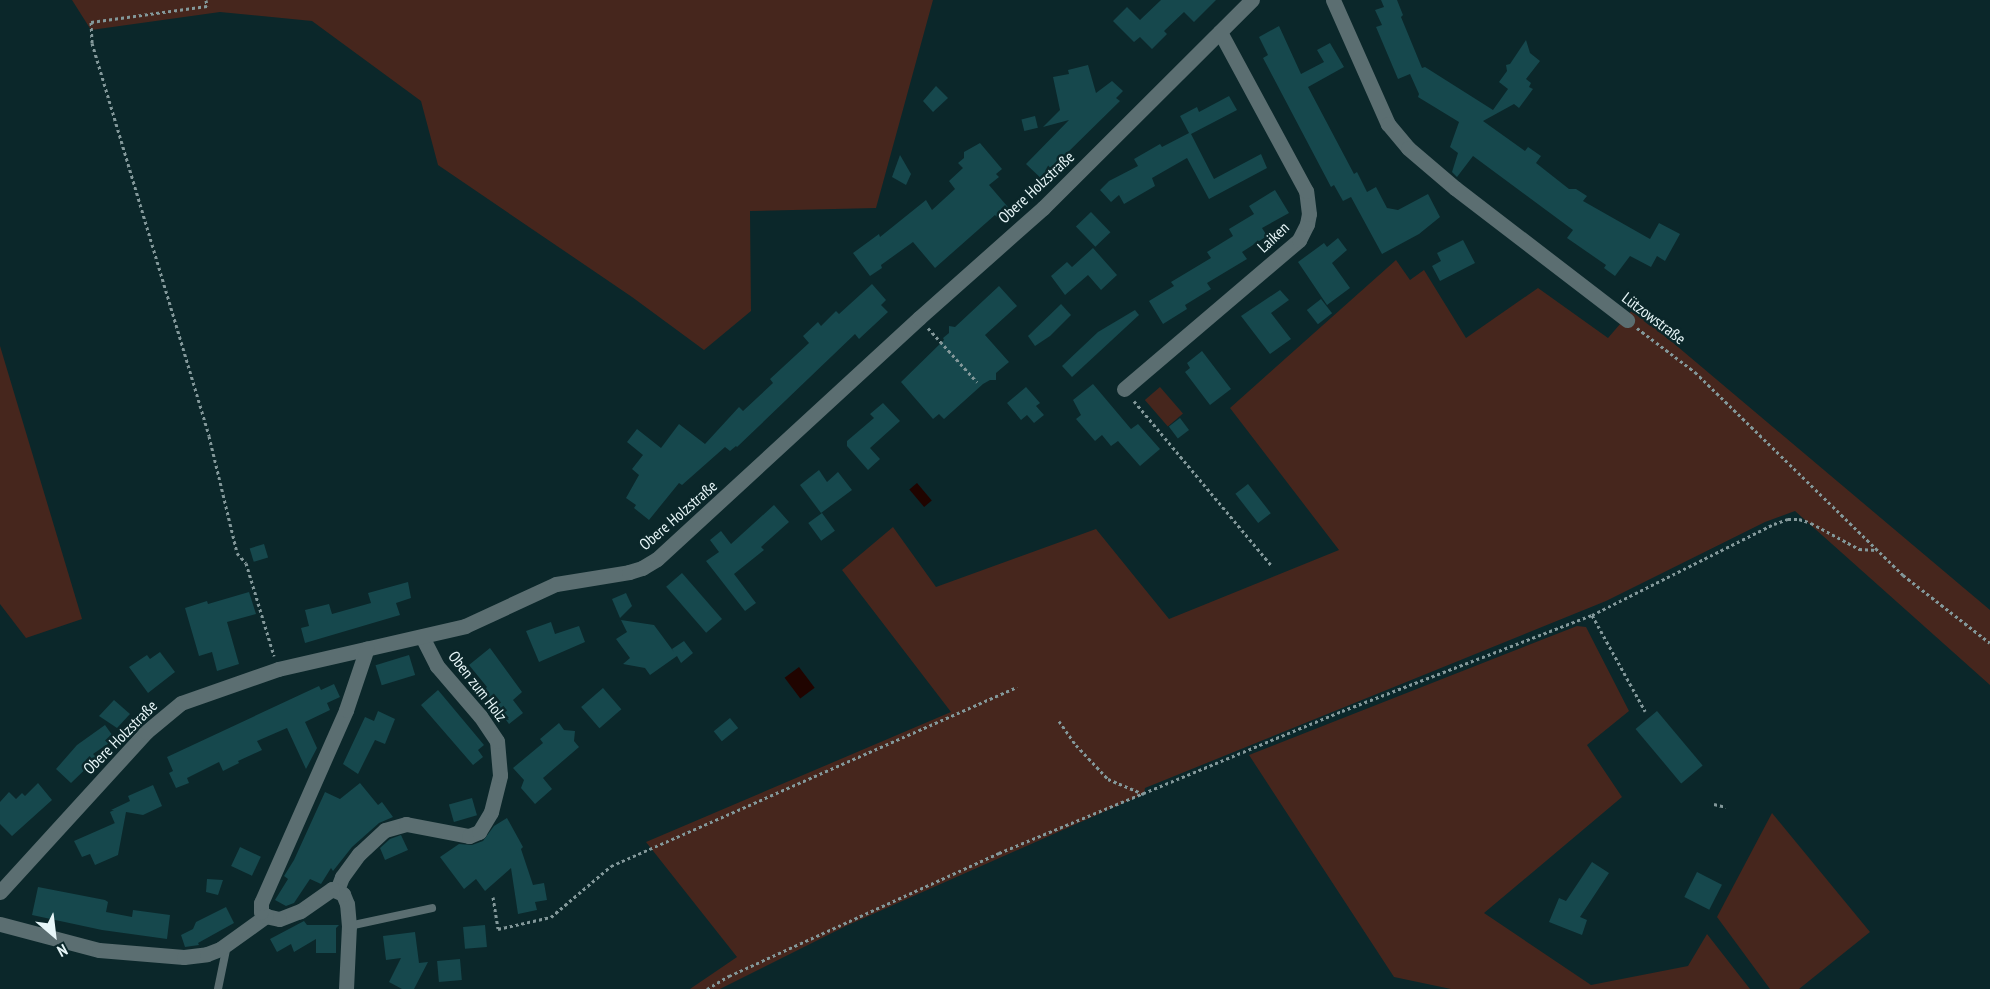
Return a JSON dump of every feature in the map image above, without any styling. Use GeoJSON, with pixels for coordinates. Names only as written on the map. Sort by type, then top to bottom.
{"type":"FeatureCollection","features":[{"type":"Feature","properties":{"kind":"street","name":"Obere Holzstraße"},"geometry":{"type":"LineString","coordinates":[[0,892],[146,732],[171,711],[194,698],[278,669],[465,626],[556,584],[628,572],[642,568],[657,559],[1043,207],[1252,0]]}},
{"type":"Feature","properties":{"kind":"street","name":"Lützowstraße"},"geometry":{"type":"LineString","coordinates":[[1333,0],[1388,124],[1408,148],[1455,188],[1626,320]]}},
{"type":"Feature","properties":{"kind":"street","name":"Laiken"},"geometry":{"type":"LineString","coordinates":[[1124,389],[1299,240],[1307,224],[1309,214],[1306,191],[1221,32]]}},
{"type":"Feature","properties":{"kind":"street","name":"Oben zum Holz"},"geometry":{"type":"LineString","coordinates":[[337,890],[342,877],[359,854],[385,830],[406,825],[469,836],[479,832],[491,812],[500,776],[497,741],[480,716],[437,666],[422,637]]}},
{"type":"Feature","properties":{"kind":"street"},"geometry":{"type":"LineString","coordinates":[[346,989],[349,926],[347,904],[343,894],[337,890],[326,892],[311,904],[279,919],[266,916],[261,912],[261,903],[346,710],[367,648]]}},
{"type":"Feature","properties":{"kind":"street"},"geometry":{"type":"LineString","coordinates":[[0,924],[32,934],[128,954],[192,957],[207,954],[227,945],[266,916]]}},
{"type":"Feature","properties":{"kind":"lane"},"geometry":{"type":"LineString","coordinates":[[349,926],[432,908]]}},
{"type":"Feature","properties":{"kind":"lane"},"geometry":{"type":"LineString","coordinates":[[218,989],[227,945]]}},
{"type":"Feature","properties":{"kind":"path"},"geometry":{"type":"LineString","coordinates":[[206,0],[207,6],[91,22],[92,43],[209,436],[237,553],[246,563],[278,669]]}},
{"type":"Feature","properties":{"kind":"path"},"geometry":{"type":"LineString","coordinates":[[919,318],[977,382]]}},
{"type":"Feature","properties":{"kind":"path","name":"Lützowstraße"},"geometry":{"type":"LineString","coordinates":[[1626,320],[1695,372],[1903,575],[1990,643]]}},
{"type":"Feature","properties":{"kind":"path"},"geometry":{"type":"LineString","coordinates":[[1124,389],[1271,565]]}},
{"type":"Feature","properties":{"kind":"path"},"geometry":{"type":"LineString","coordinates":[[707,989],[729,976],[925,885],[1413,682],[1592,615],[1788,519],[1811,523],[1859,549],[1877,550]]}},
{"type":"Feature","properties":{"kind":"path"},"geometry":{"type":"LineString","coordinates":[[1592,615],[1645,711]]}},
{"type":"Feature","properties":{"kind":"path"},"geometry":{"type":"LineString","coordinates":[[492,897],[498,929],[551,918],[611,866],[1017,687]]}},
{"type":"Feature","properties":{"kind":"path"},"geometry":{"type":"LineString","coordinates":[[1059,721],[1076,745],[1108,779],[1144,794]]}},
{"type":"Feature","properties":{"kind":"path"},"geometry":{"type":"LineString","coordinates":[[1714,804],[1726,807]]}},
{"type":"Feature","properties":{"kind":"shaded area"},"geometry":{"type":"Polygon","coordinates":[[[72,0],[933,0],[876,208],[750,211],[751,311],[704,350],[632,297],[438,165],[421,101],[312,21],[220,12],[91,30],[72,0]]]}},
{"type":"Feature","properties":{"kind":"shaded area"},"geometry":{"type":"Polygon","coordinates":[[[1396,260],[1410,280],[1424,270],[1466,338],[1538,288],[1608,338],[1633,309],[1990,610],[1990,685],[1795,511],[1765,522],[1606,601],[1145,788],[1144,794],[846,926],[720,989],[690,989],[737,957],[646,842],[951,712],[842,570],[893,527],[936,587],[1096,529],[1169,619],[1339,550],[1230,408],[1396,260]]]}},
{"type":"Feature","properties":{"kind":"shaded area"},"geometry":{"type":"Polygon","coordinates":[[[0,346],[82,619],[26,638],[0,604],[0,346]]]}},
{"type":"Feature","properties":{"kind":"shaded area"},"geometry":{"type":"Polygon","coordinates":[[[1160,387],[1183,413],[1168,427],[1145,400],[1160,387]]]}},
{"type":"Feature","properties":{"kind":"shaded area"},"geometry":{"type":"Polygon","coordinates":[[[917,483],[932,501],[924,507],[909,489],[917,483]]]}},
{"type":"Feature","properties":{"kind":"shaded area"},"geometry":{"type":"Polygon","coordinates":[[[1577,626],[1586,627],[1629,711],[1587,745],[1622,797],[1484,913],[1591,985],[1688,966],[1707,934],[1750,989],[1451,989],[1394,977],[1249,755],[1577,626]]]}},
{"type":"Feature","properties":{"kind":"shaded area"},"geometry":{"type":"Polygon","coordinates":[[[799,667],[815,688],[800,699],[785,678],[799,667]]]}},
{"type":"Feature","properties":{"kind":"shaded area"},"geometry":{"type":"Polygon","coordinates":[[[1772,813],[1870,932],[1799,989],[1770,989],[1717,917],[1772,813]]]}},
{"type":"Feature","properties":{"kind":"building"},"geometry":{"type":"Polygon","coordinates":[[[1161,0],[1216,0],[1194,22],[1184,12],[1164,31],[1167,34],[1152,49],[1140,37],[1134,42],[1113,21],[1127,7],[1140,20],[1161,0]]]}},
{"type":"Feature","properties":{"kind":"building"},"geometry":{"type":"Polygon","coordinates":[[[1381,0],[1397,0],[1403,15],[1401,17],[1422,68],[1425,67],[1493,110],[1508,89],[1499,82],[1507,71],[1506,65],[1510,64],[1526,40],[1530,53],[1540,61],[1526,79],[1531,83],[1529,87],[1533,89],[1519,108],[1514,104],[1483,121],[1525,151],[1528,147],[1541,156],[1536,163],[1569,189],[1576,189],[1587,196],[1583,201],[1650,239],[1659,223],[1680,234],[1665,261],[1657,256],[1651,267],[1630,256],[1615,276],[1604,268],[1606,265],[1567,238],[1573,230],[1473,156],[1457,177],[1452,172],[1458,153],[1450,147],[1459,122],[1418,97],[1419,94],[1410,74],[1398,79],[1376,27],[1382,25],[1375,10],[1384,7],[1381,0]]]}},
{"type":"Feature","properties":{"kind":"building"},"geometry":{"type":"Polygon","coordinates":[[[1279,26],[1301,74],[1324,62],[1317,50],[1330,43],[1344,67],[1308,87],[1354,174],[1357,172],[1367,192],[1376,187],[1387,208],[1398,210],[1428,194],[1440,217],[1419,234],[1382,254],[1351,197],[1343,201],[1334,185],[1331,187],[1263,58],[1268,55],[1259,37],[1279,26]]]}},
{"type":"Feature","properties":{"kind":"building"},"geometry":{"type":"Polygon","coordinates":[[[1088,65],[1096,93],[1112,81],[1123,91],[1116,98],[1120,101],[1061,159],[1067,164],[1047,184],[1026,164],[1069,120],[1043,127],[1060,110],[1053,77],[1069,74],[1068,70],[1088,65]]]}},
{"type":"Feature","properties":{"kind":"building"},"geometry":{"type":"Polygon","coordinates":[[[936,86],[948,98],[933,112],[923,101],[936,86]]]}},
{"type":"Feature","properties":{"kind":"building"},"geometry":{"type":"Polygon","coordinates":[[[1229,96],[1237,110],[1191,134],[1214,179],[1261,154],[1267,168],[1209,199],[1187,158],[1152,178],[1155,186],[1124,204],[1119,195],[1111,202],[1100,190],[1109,181],[1138,166],[1134,159],[1160,144],[1162,147],[1189,133],[1180,116],[1197,107],[1199,112],[1229,96]]]}},
{"type":"Feature","properties":{"kind":"building"},"geometry":{"type":"Polygon","coordinates":[[[1035,116],[1038,128],[1024,131],[1021,119],[1035,116]]]}},
{"type":"Feature","properties":{"kind":"building"},"geometry":{"type":"Polygon","coordinates":[[[980,143],[1002,169],[996,174],[999,177],[989,185],[1013,213],[1002,223],[995,215],[935,268],[913,242],[881,265],[882,268],[870,276],[853,253],[879,234],[880,237],[926,200],[932,210],[955,189],[949,181],[963,168],[958,163],[964,158],[964,152],[980,143]]]}},
{"type":"Feature","properties":{"kind":"building"},"geometry":{"type":"Polygon","coordinates":[[[900,155],[911,174],[906,185],[892,177],[900,155]]]}},
{"type":"Feature","properties":{"kind":"building"},"geometry":{"type":"Polygon","coordinates":[[[1275,190],[1289,213],[1262,228],[1267,236],[1242,252],[1247,259],[1207,283],[1211,289],[1185,305],[1187,309],[1163,324],[1149,301],[1174,286],[1171,282],[1211,258],[1207,252],[1233,236],[1229,229],[1254,214],[1249,206],[1275,190]]]}},
{"type":"Feature","properties":{"kind":"building"},"geometry":{"type":"Polygon","coordinates":[[[1091,212],[1110,232],[1095,247],[1076,227],[1091,212]]]}},
{"type":"Feature","properties":{"kind":"building"},"geometry":{"type":"Polygon","coordinates":[[[1338,238],[1347,250],[1332,263],[1350,288],[1327,305],[1298,262],[1324,243],[1327,247],[1338,238]]]}},
{"type":"Feature","properties":{"kind":"building"},"geometry":{"type":"Polygon","coordinates":[[[1463,240],[1475,263],[1440,281],[1432,266],[1441,261],[1437,253],[1463,240]]]}},
{"type":"Feature","properties":{"kind":"building"},"geometry":{"type":"Polygon","coordinates":[[[1093,248],[1117,275],[1101,290],[1088,275],[1065,295],[1051,276],[1067,262],[1072,267],[1093,248]]]}},
{"type":"Feature","properties":{"kind":"building"},"geometry":{"type":"Polygon","coordinates":[[[872,284],[886,300],[881,305],[888,312],[859,339],[855,334],[737,447],[730,451],[725,447],[682,485],[679,483],[649,520],[634,508],[636,505],[626,498],[639,475],[632,469],[643,455],[627,442],[637,429],[661,448],[679,424],[705,444],[739,407],[743,411],[773,383],[770,379],[809,343],[803,336],[818,322],[821,326],[836,311],[839,314],[872,284]]]}},
{"type":"Feature","properties":{"kind":"building"},"geometry":{"type":"Polygon","coordinates":[[[999,286],[1017,306],[985,335],[1009,362],[996,373],[996,380],[983,384],[944,419],[939,414],[933,419],[901,382],[944,340],[943,338],[949,333],[949,326],[955,327],[999,286]]]}},
{"type":"Feature","properties":{"kind":"building"},"geometry":{"type":"Polygon","coordinates":[[[1280,290],[1289,300],[1271,313],[1291,339],[1270,354],[1241,316],[1280,290]]]}},
{"type":"Feature","properties":{"kind":"building"},"geometry":{"type":"Polygon","coordinates":[[[1321,299],[1332,313],[1318,324],[1307,310],[1321,299]]]}},
{"type":"Feature","properties":{"kind":"building"},"geometry":{"type":"Polygon","coordinates":[[[1061,304],[1071,315],[1050,336],[1035,346],[1028,336],[1061,304]]]}},
{"type":"Feature","properties":{"kind":"building"},"geometry":{"type":"Polygon","coordinates":[[[1135,310],[1139,315],[1072,377],[1062,366],[1098,332],[1135,310]]]}},
{"type":"Feature","properties":{"kind":"building"},"geometry":{"type":"Polygon","coordinates":[[[1202,351],[1231,389],[1210,405],[1185,372],[1190,368],[1187,363],[1202,351]]]}},
{"type":"Feature","properties":{"kind":"building"},"geometry":{"type":"Polygon","coordinates":[[[1093,384],[1131,429],[1138,424],[1160,449],[1140,466],[1118,441],[1111,446],[1102,435],[1095,441],[1076,419],[1081,415],[1073,400],[1093,384]]]}},
{"type":"Feature","properties":{"kind":"building"},"geometry":{"type":"Polygon","coordinates":[[[1026,387],[1040,403],[1036,406],[1044,415],[1034,423],[1027,415],[1021,420],[1007,403],[1026,387]]]}},
{"type":"Feature","properties":{"kind":"building"},"geometry":{"type":"Polygon","coordinates":[[[883,403],[900,421],[870,448],[880,459],[868,470],[847,446],[847,441],[874,418],[870,414],[883,403]]]}},
{"type":"Feature","properties":{"kind":"building"},"geometry":{"type":"Polygon","coordinates":[[[1180,418],[1189,430],[1178,438],[1169,426],[1180,418]]]}},
{"type":"Feature","properties":{"kind":"building"},"geometry":{"type":"Polygon","coordinates":[[[819,470],[827,482],[838,472],[852,490],[821,513],[800,485],[819,470]]]}},
{"type":"Feature","properties":{"kind":"building"},"geometry":{"type":"Polygon","coordinates":[[[1248,484],[1271,513],[1258,523],[1235,494],[1248,484]]]}},
{"type":"Feature","properties":{"kind":"building"},"geometry":{"type":"Polygon","coordinates":[[[774,505],[789,522],[761,547],[764,550],[734,574],[756,603],[745,611],[706,561],[719,552],[710,540],[721,531],[731,544],[774,505]]]}},
{"type":"Feature","properties":{"kind":"building"},"geometry":{"type":"Polygon","coordinates":[[[822,513],[835,531],[821,541],[808,523],[822,513]]]}},
{"type":"Feature","properties":{"kind":"building"},"geometry":{"type":"Polygon","coordinates":[[[264,544],[268,557],[254,562],[250,548],[264,544]]]}},
{"type":"Feature","properties":{"kind":"building"},"geometry":{"type":"Polygon","coordinates":[[[682,573],[722,619],[706,633],[666,587],[682,573]]]}},
{"type":"Feature","properties":{"kind":"building"},"geometry":{"type":"Polygon","coordinates":[[[408,582],[411,598],[396,603],[400,615],[305,643],[301,628],[309,626],[305,610],[329,604],[332,614],[371,603],[368,593],[408,582]]]}},
{"type":"Feature","properties":{"kind":"building"},"geometry":{"type":"Polygon","coordinates":[[[249,592],[256,614],[227,622],[239,664],[217,671],[212,652],[199,656],[185,608],[249,592]]]}},
{"type":"Feature","properties":{"kind":"building"},"geometry":{"type":"Polygon","coordinates":[[[626,593],[632,606],[620,618],[612,599],[626,593]]]}},
{"type":"Feature","properties":{"kind":"building"},"geometry":{"type":"Polygon","coordinates":[[[621,620],[654,625],[674,652],[672,649],[684,641],[693,653],[681,663],[677,656],[650,675],[645,668],[623,664],[630,658],[616,639],[627,632],[621,620]]]}},
{"type":"Feature","properties":{"kind":"building"},"geometry":{"type":"Polygon","coordinates":[[[551,622],[555,634],[579,626],[585,642],[539,662],[526,631],[551,622]]]}},
{"type":"Feature","properties":{"kind":"building"},"geometry":{"type":"Polygon","coordinates":[[[490,648],[522,692],[513,700],[523,713],[509,724],[484,690],[487,687],[469,665],[490,648]]]}},
{"type":"Feature","properties":{"kind":"building"},"geometry":{"type":"Polygon","coordinates":[[[160,652],[175,672],[148,693],[129,667],[147,655],[150,659],[160,652]]]}},
{"type":"Feature","properties":{"kind":"building"},"geometry":{"type":"Polygon","coordinates":[[[409,655],[415,675],[382,685],[376,665],[409,655]]]}},
{"type":"Feature","properties":{"kind":"building"},"geometry":{"type":"Polygon","coordinates":[[[334,684],[340,697],[327,703],[330,710],[305,722],[317,748],[306,769],[287,728],[257,741],[262,750],[238,761],[239,763],[223,771],[219,762],[187,778],[189,783],[176,788],[169,773],[173,771],[167,757],[319,686],[321,690],[334,684]]]}},
{"type":"Feature","properties":{"kind":"building"},"geometry":{"type":"Polygon","coordinates":[[[603,688],[621,709],[599,728],[581,707],[603,688]]]}},
{"type":"Feature","properties":{"kind":"building"},"geometry":{"type":"Polygon","coordinates":[[[438,690],[484,745],[478,750],[483,757],[473,765],[421,705],[438,690]]]}},
{"type":"Feature","properties":{"kind":"building"},"geometry":{"type":"Polygon","coordinates":[[[114,700],[130,714],[117,728],[99,716],[114,700]]]}},
{"type":"Feature","properties":{"kind":"building"},"geometry":{"type":"Polygon","coordinates":[[[378,711],[395,719],[385,744],[375,740],[358,774],[343,764],[365,717],[374,721],[378,711]]]}},
{"type":"Feature","properties":{"kind":"building"},"geometry":{"type":"Polygon","coordinates":[[[1657,711],[1703,765],[1681,783],[1636,729],[1657,711]]]}},
{"type":"Feature","properties":{"kind":"building"},"geometry":{"type":"Polygon","coordinates":[[[730,718],[738,728],[722,741],[714,731],[730,718]]]}},
{"type":"Feature","properties":{"kind":"building"},"geometry":{"type":"Polygon","coordinates":[[[559,723],[564,730],[575,731],[574,741],[579,747],[543,778],[552,789],[535,804],[521,788],[524,780],[513,768],[543,743],[540,739],[559,723]]]}},
{"type":"Feature","properties":{"kind":"building"},"geometry":{"type":"Polygon","coordinates":[[[105,725],[115,739],[93,754],[97,758],[71,783],[56,769],[77,745],[105,725]]]}},
{"type":"Feature","properties":{"kind":"building"},"geometry":{"type":"Polygon","coordinates":[[[38,783],[52,800],[12,836],[0,824],[0,802],[9,792],[16,799],[22,793],[25,796],[38,783]]]}},
{"type":"Feature","properties":{"kind":"building"},"geometry":{"type":"Polygon","coordinates":[[[360,783],[378,805],[382,802],[393,817],[379,823],[352,847],[333,871],[331,868],[321,884],[310,879],[294,903],[286,906],[275,900],[288,879],[284,876],[294,860],[325,792],[340,799],[360,783]]]}},
{"type":"Feature","properties":{"kind":"building"},"geometry":{"type":"Polygon","coordinates":[[[153,785],[162,806],[143,815],[126,812],[118,855],[95,865],[90,854],[82,857],[74,841],[115,823],[110,812],[114,810],[111,810],[130,801],[128,796],[153,785]]]}},
{"type":"Feature","properties":{"kind":"building"},"geometry":{"type":"Polygon","coordinates":[[[472,798],[477,815],[454,822],[449,805],[472,798]]]}},
{"type":"Feature","properties":{"kind":"building"},"geometry":{"type":"Polygon","coordinates":[[[507,818],[523,847],[521,849],[533,885],[544,883],[547,900],[535,902],[537,910],[518,914],[511,868],[485,891],[476,879],[464,889],[440,857],[459,844],[472,845],[483,841],[494,826],[507,818]]]}},
{"type":"Feature","properties":{"kind":"building"},"geometry":{"type":"Polygon","coordinates":[[[401,835],[408,850],[385,860],[380,848],[390,839],[401,835]]]}},
{"type":"Feature","properties":{"kind":"building"},"geometry":{"type":"Polygon","coordinates":[[[240,847],[261,857],[252,876],[231,866],[240,847]]]}},
{"type":"Feature","properties":{"kind":"building"},"geometry":{"type":"Polygon","coordinates":[[[1592,862],[1609,873],[1580,917],[1587,920],[1582,935],[1549,922],[1559,898],[1566,901],[1592,862]]]}},
{"type":"Feature","properties":{"kind":"building"},"geometry":{"type":"Polygon","coordinates":[[[1697,872],[1722,885],[1709,910],[1684,897],[1697,872]]]}},
{"type":"Feature","properties":{"kind":"building"},"geometry":{"type":"Polygon","coordinates":[[[207,879],[223,880],[218,895],[206,892],[207,879]]]}},
{"type":"Feature","properties":{"kind":"building"},"geometry":{"type":"Polygon","coordinates":[[[38,887],[105,900],[108,902],[106,912],[132,917],[133,910],[170,915],[167,939],[102,930],[32,915],[38,887]]]}},
{"type":"Feature","properties":{"kind":"building"},"geometry":{"type":"Polygon","coordinates":[[[226,907],[234,923],[198,943],[199,945],[185,947],[181,935],[193,929],[196,922],[226,907]]]}},
{"type":"Feature","properties":{"kind":"building"},"geometry":{"type":"Polygon","coordinates":[[[304,921],[307,925],[339,925],[336,928],[336,953],[316,953],[316,939],[294,952],[291,944],[277,952],[270,939],[304,921]]]}},
{"type":"Feature","properties":{"kind":"building"},"geometry":{"type":"Polygon","coordinates":[[[485,925],[487,947],[465,949],[463,927],[485,925]]]}},
{"type":"Feature","properties":{"kind":"building"},"geometry":{"type":"Polygon","coordinates":[[[415,932],[419,963],[428,962],[414,989],[402,989],[389,982],[401,958],[386,960],[383,936],[415,932]]]}},
{"type":"Feature","properties":{"kind":"building"},"geometry":{"type":"Polygon","coordinates":[[[460,959],[462,980],[439,982],[437,961],[460,959]]]}}]}
